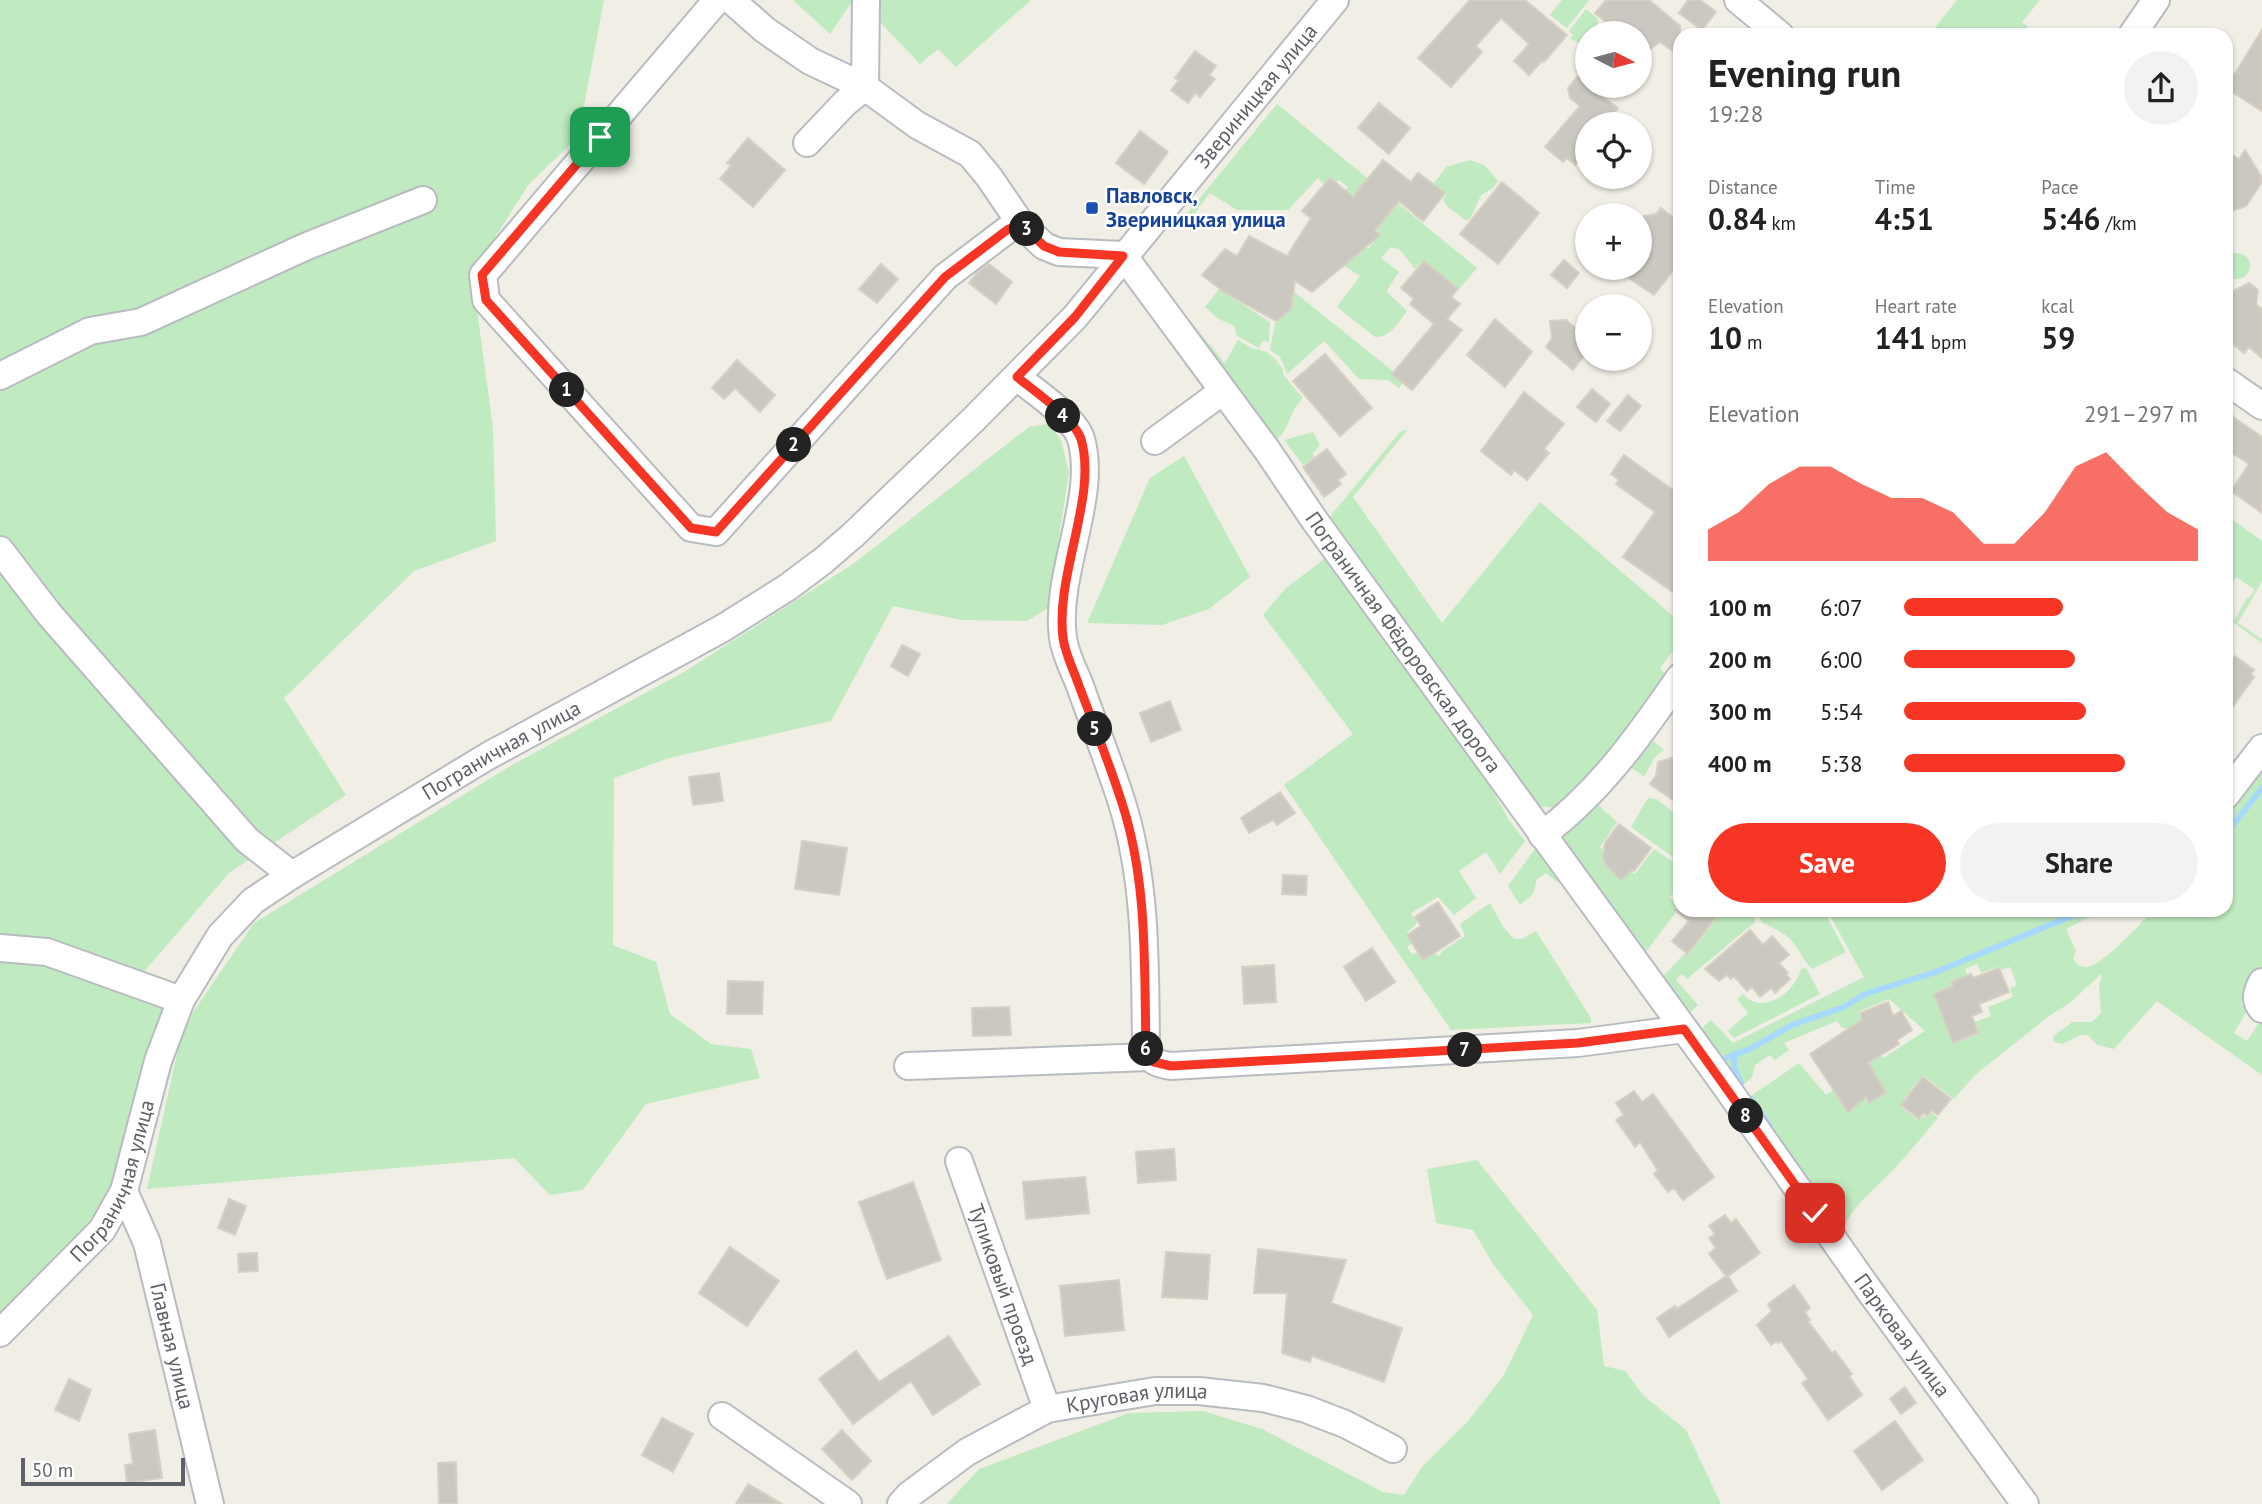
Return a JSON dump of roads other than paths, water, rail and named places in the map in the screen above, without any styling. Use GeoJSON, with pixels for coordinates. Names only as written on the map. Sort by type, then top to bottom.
{"type":"FeatureCollection","features":[{"type":"Feature","properties":{"kind":"street"},"geometry":{"type":"LineString","coordinates":[[717,0],[482,275],[486,300],[691,528],[716,532],[945,277],[1007,230],[1021,224]]}},
{"type":"Feature","properties":{"kind":"street"},"geometry":{"type":"LineString","coordinates":[[731,0],[765,30],[810,61],[865,87],[917,125],[970,154],[1021,224],[1044,246],[1059,252],[1123,256]]}},
{"type":"Feature","properties":{"kind":"street"},"geometry":{"type":"LineString","coordinates":[[865,87],[866,0]]}},
{"type":"Feature","properties":{"kind":"street","name":"Звериницкая улица"},"geometry":{"type":"LineString","coordinates":[[1123,256],[1335,0]]}},
{"type":"Feature","properties":{"kind":"street"},"geometry":{"type":"LineString","coordinates":[[1738,0],[1772,28]]}},
{"type":"Feature","properties":{"kind":"street"},"geometry":{"type":"LineString","coordinates":[[2138,28],[2156,0]]}},
{"type":"Feature","properties":{"kind":"street"},"geometry":{"type":"LineString","coordinates":[[807,143],[845,103],[865,87]]}},
{"type":"Feature","properties":{"kind":"street"},"geometry":{"type":"LineString","coordinates":[[0,376],[90,331],[141,322],[307,247],[423,200]]}},
{"type":"Feature","properties":{"kind":"street","name":"Пограничная улица"},"geometry":{"type":"LineString","coordinates":[[0,1333],[102,1230],[124,1191],[158,1061],[181,1000],[220,936],[253,901],[488,756],[688,649],[788,587],[853,535],[1017,377],[1075,317],[1123,256]]}},
{"type":"Feature","properties":{"kind":"street","name":"Пограничная Фёдоровская дорога"},"geometry":{"type":"LineString","coordinates":[[1123,256],[1684,1029]]}},
{"type":"Feature","properties":{"kind":"street"},"geometry":{"type":"LineString","coordinates":[[1017,377],[1067,420],[1080,435],[1084,450],[1082,495],[1062,601],[1063,641],[1122,802],[1132,838],[1141,889],[1145,950],[1146,1050],[1154,1062],[1171,1066],[1578,1043],[1684,1029]]}},
{"type":"Feature","properties":{"kind":"street"},"geometry":{"type":"LineString","coordinates":[[2233,386],[2262,407]]}},
{"type":"Feature","properties":{"kind":"street"},"geometry":{"type":"LineString","coordinates":[[1155,441],[1223,391]]}},
{"type":"Feature","properties":{"kind":"street"},"geometry":{"type":"LineString","coordinates":[[0,550],[49,614],[247,840],[292,875]]}},
{"type":"Feature","properties":{"kind":"street"},"geometry":{"type":"LineString","coordinates":[[1542,835],[1567,817],[1610,770],[1673,687]]}},
{"type":"Feature","properties":{"kind":"street"},"geometry":{"type":"LineString","coordinates":[[2233,786],[2262,748]]}},
{"type":"Feature","properties":{"kind":"street"},"geometry":{"type":"LineString","coordinates":[[0,948],[47,952],[181,1000]]}},
{"type":"Feature","properties":{"kind":"street"},"geometry":{"type":"LineString","coordinates":[[2262,982],[2257,997],[2262,1009]]}},
{"type":"Feature","properties":{"kind":"street","name":"Парковая улица"},"geometry":{"type":"LineString","coordinates":[[1684,1029],[2025,1504]]}},
{"type":"Feature","properties":{"kind":"street"},"geometry":{"type":"LineString","coordinates":[[908,1066],[1149,1057]]}},
{"type":"Feature","properties":{"kind":"street","name":"Тупиковый проезд"},"geometry":{"type":"LineString","coordinates":[[959,1161],[1047,1409]]}},
{"type":"Feature","properties":{"kind":"street","name":"Главная улица"},"geometry":{"type":"LineString","coordinates":[[124,1191],[147,1243],[210,1504]]}},
{"type":"Feature","properties":{"kind":"street","name":"Круговая улица"},"geometry":{"type":"LineString","coordinates":[[901,1504],[909,1495],[967,1452],[1047,1409],[1155,1391],[1199,1391],[1264,1398],[1306,1409],[1345,1424],[1393,1449]]}},
{"type":"Feature","properties":{"kind":"street"},"geometry":{"type":"LineString","coordinates":[[722,1416],[848,1504]]}},
{"type":"Feature","properties":{"kind":"waterway"},"geometry":{"type":"LineString","coordinates":[[2233,825],[2262,788]]}},
{"type":"Feature","properties":{"kind":"waterway"},"geometry":{"type":"LineString","coordinates":[[1723,1059],[1750,1049],[1792,1025],[1844,1007],[1865,994],[1936,972],[2069,917]]}},
{"type":"Feature","properties":{"kind":"waterway"},"geometry":{"type":"LineString","coordinates":[[1734,1054],[1734,1067],[1741,1083]]}},
{"type":"Feature","properties":{"kind":"waterway"},"geometry":{"type":"LineString","coordinates":[[1751,1099],[1770,1126]]}},
{"type":"Feature","properties":{"kind":"place","name":"Павловск, Звериницкая улица"},"geometry":{"type":"Point","coordinates":[1092,208]}}]}
